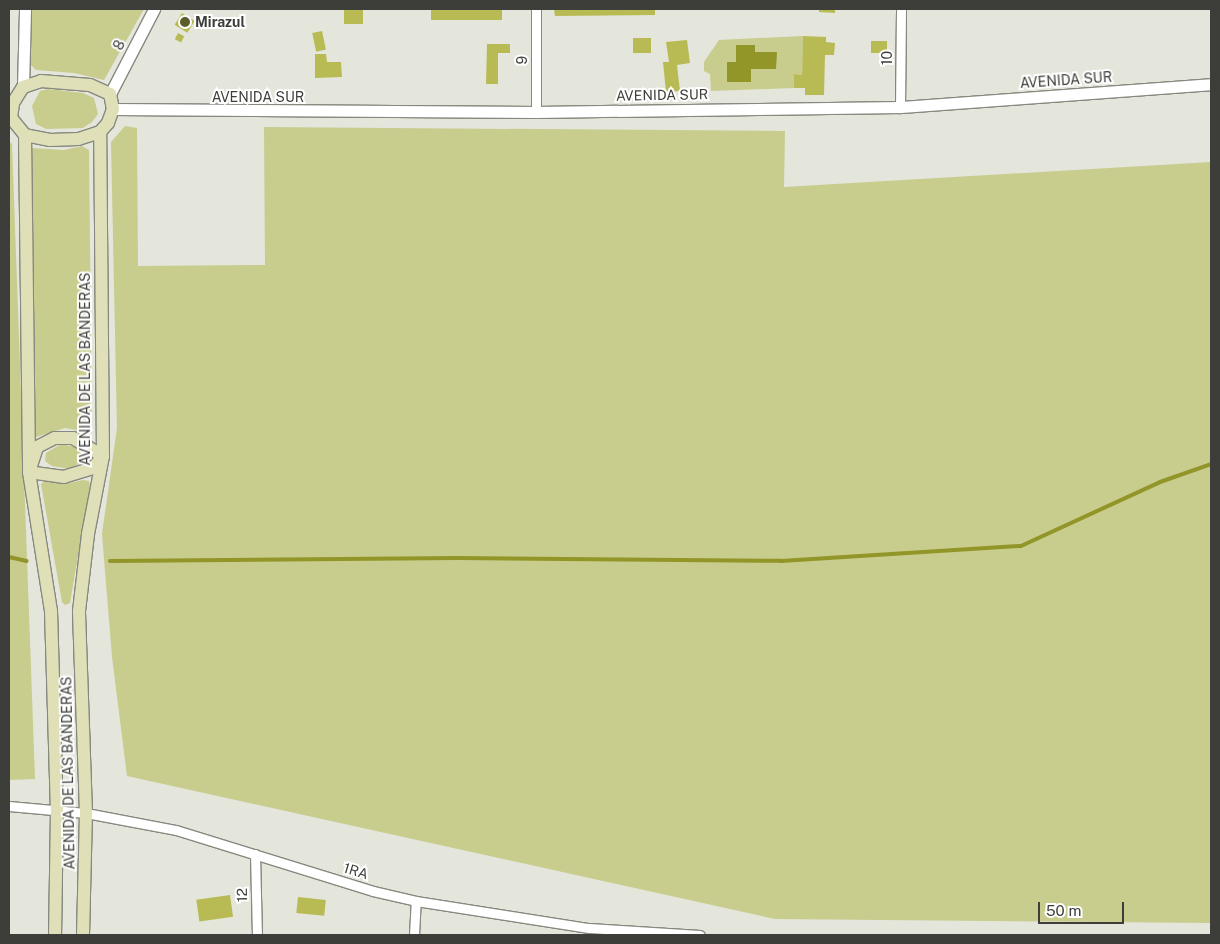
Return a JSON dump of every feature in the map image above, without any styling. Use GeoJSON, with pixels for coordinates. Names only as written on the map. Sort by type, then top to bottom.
{"type":"FeatureCollection","features":[{"type":"Feature","properties":{"kind":"main road"},"geometry":{"type":"LineString","coordinates":[[41,81],[90,84],[110,94],[113,109],[108,123],[100,132],[78,139],[50,140],[25,135],[10,118],[11,103],[23,87],[41,81]]}},
{"type":"Feature","properties":{"kind":"main road","name":"AVENIDA DE LAS BANDERAS"},"geometry":{"type":"LineString","coordinates":[[83,935],[86,813],[80,611],[88,534],[102,456],[100,132]]}},
{"type":"Feature","properties":{"kind":"main road","name":"AVENIDA DE LAS BANDERAS"},"geometry":{"type":"LineString","coordinates":[[25,135],[29,472],[52,611],[56,810],[55,935]]}},
{"type":"Feature","properties":{"kind":"main road"},"geometry":{"type":"LineString","coordinates":[[55,438],[73,438],[102,456],[93,468],[64,477],[29,472],[37,447],[55,438]]}},
{"type":"Feature","properties":{"kind":"street"},"geometry":{"type":"LineString","coordinates":[[23,87],[24,9]]}},
{"type":"Feature","properties":{"kind":"street","name":"8"},"geometry":{"type":"LineString","coordinates":[[110,94],[154,9]]}},
{"type":"Feature","properties":{"kind":"street","name":"9"},"geometry":{"type":"LineString","coordinates":[[536,9],[536,112]]}},
{"type":"Feature","properties":{"kind":"street","name":"10"},"geometry":{"type":"LineString","coordinates":[[900,107],[901,9]]}},
{"type":"Feature","properties":{"kind":"street","name":"AVENIDA SUR"},"geometry":{"type":"LineString","coordinates":[[113,109],[536,112],[900,107],[1211,84]]}},
{"type":"Feature","properties":{"kind":"street","name":"1RA"},"geometry":{"type":"LineString","coordinates":[[9,806],[86,813],[176,830],[416,901],[589,932],[700,935]]}},
{"type":"Feature","properties":{"kind":"street","name":"12"},"geometry":{"type":"LineString","coordinates":[[255,854],[257,935]]}},
{"type":"Feature","properties":{"kind":"street"},"geometry":{"type":"LineString","coordinates":[[414,935],[416,901]]}},
{"type":"Feature","properties":{"kind":"green space"},"geometry":{"type":"Polygon","coordinates":[[[32,9],[144,9],[104,80],[74,73],[36,70],[30,64],[32,9]]]}},
{"type":"Feature","properties":{"kind":"green space"},"geometry":{"type":"Polygon","coordinates":[[[803,36],[802,75],[794,74],[794,88],[711,91],[710,74],[704,71],[704,62],[719,40],[803,36]]]}},
{"type":"Feature","properties":{"kind":"green space"},"geometry":{"type":"Polygon","coordinates":[[[48,89],[83,93],[94,98],[98,114],[92,122],[83,128],[46,129],[36,124],[32,106],[40,91],[48,89]]]}},
{"type":"Feature","properties":{"kind":"green space"},"geometry":{"type":"Polygon","coordinates":[[[125,126],[137,128],[138,266],[265,265],[264,127],[785,131],[784,187],[1211,162],[1211,923],[775,919],[127,776],[112,657],[102,534],[117,428],[111,142],[125,126]]]}},
{"type":"Feature","properties":{"kind":"green space"},"geometry":{"type":"Polygon","coordinates":[[[9,141],[12,144],[35,779],[9,780],[9,141]]]}},
{"type":"Feature","properties":{"kind":"green space"},"geometry":{"type":"Polygon","coordinates":[[[82,146],[89,150],[92,433],[65,428],[36,437],[32,148],[64,150],[82,146]]]}},
{"type":"Feature","properties":{"kind":"green space"},"geometry":{"type":"Polygon","coordinates":[[[61,444],[80,448],[83,461],[70,469],[52,466],[45,461],[46,453],[61,444]]]}},
{"type":"Feature","properties":{"kind":"green space"},"geometry":{"type":"Polygon","coordinates":[[[83,480],[89,481],[90,486],[70,603],[65,605],[62,602],[41,484],[45,481],[66,484],[83,480]]]}},
{"type":"Feature","properties":{"kind":"shaded area"},"geometry":{"type":"Polygon","coordinates":[[[736,45],[755,45],[755,52],[777,52],[776,69],[751,69],[751,82],[727,82],[727,62],[736,62],[736,45]]]}},
{"type":"Feature","properties":{"kind":"building"},"geometry":{"type":"Polygon","coordinates":[[[431,9],[502,9],[502,20],[431,20],[431,9]]]}},
{"type":"Feature","properties":{"kind":"building"},"geometry":{"type":"Polygon","coordinates":[[[554,9],[655,9],[655,15],[555,16],[554,9]]]}},
{"type":"Feature","properties":{"kind":"building"},"geometry":{"type":"Polygon","coordinates":[[[819,9],[835,9],[835,13],[819,12],[819,9]]]}},
{"type":"Feature","properties":{"kind":"building"},"geometry":{"type":"Polygon","coordinates":[[[344,10],[363,10],[363,24],[344,24],[344,10]]]}},
{"type":"Feature","properties":{"kind":"building"},"geometry":{"type":"Polygon","coordinates":[[[182,13],[195,21],[187,33],[175,25],[182,13]]]}},
{"type":"Feature","properties":{"kind":"building"},"geometry":{"type":"Polygon","coordinates":[[[322,31],[326,50],[316,52],[312,33],[322,31]]]}},
{"type":"Feature","properties":{"kind":"building"},"geometry":{"type":"Polygon","coordinates":[[[178,33],[184,36],[181,42],[175,39],[178,33]]]}},
{"type":"Feature","properties":{"kind":"building"},"geometry":{"type":"Polygon","coordinates":[[[803,36],[826,37],[826,42],[835,43],[834,55],[825,55],[824,95],[805,95],[805,88],[794,88],[794,74],[802,75],[803,36]]]}},
{"type":"Feature","properties":{"kind":"building"},"geometry":{"type":"Polygon","coordinates":[[[633,38],[651,38],[651,53],[633,53],[633,38]]]}},
{"type":"Feature","properties":{"kind":"building"},"geometry":{"type":"Polygon","coordinates":[[[687,40],[690,63],[677,65],[680,91],[666,92],[663,62],[669,62],[666,42],[687,40]]]}},
{"type":"Feature","properties":{"kind":"building"},"geometry":{"type":"Polygon","coordinates":[[[871,41],[887,41],[887,53],[871,53],[871,41]]]}},
{"type":"Feature","properties":{"kind":"building"},"geometry":{"type":"Polygon","coordinates":[[[487,44],[510,44],[510,53],[498,53],[498,84],[486,84],[487,44]]]}},
{"type":"Feature","properties":{"kind":"building"},"geometry":{"type":"Polygon","coordinates":[[[315,54],[326,54],[327,62],[341,62],[342,77],[315,78],[315,54]]]}},
{"type":"Feature","properties":{"kind":"building"},"geometry":{"type":"Polygon","coordinates":[[[230,895],[233,917],[199,922],[196,900],[230,895]]]}},
{"type":"Feature","properties":{"kind":"building"},"geometry":{"type":"Polygon","coordinates":[[[298,897],[326,900],[324,916],[296,913],[298,897]]]}},
{"type":"Feature","properties":{"kind":"waterway"},"geometry":{"type":"LineString","coordinates":[[110,561],[457,558],[781,561],[1021,546],[1160,482],[1211,464]]}},
{"type":"Feature","properties":{"kind":"waterway"},"geometry":{"type":"LineString","coordinates":[[9,557],[27,561]]}},
{"type":"Feature","properties":{"kind":"place","name":"Mirazul"},"geometry":{"type":"Point","coordinates":[185,22]}}]}
